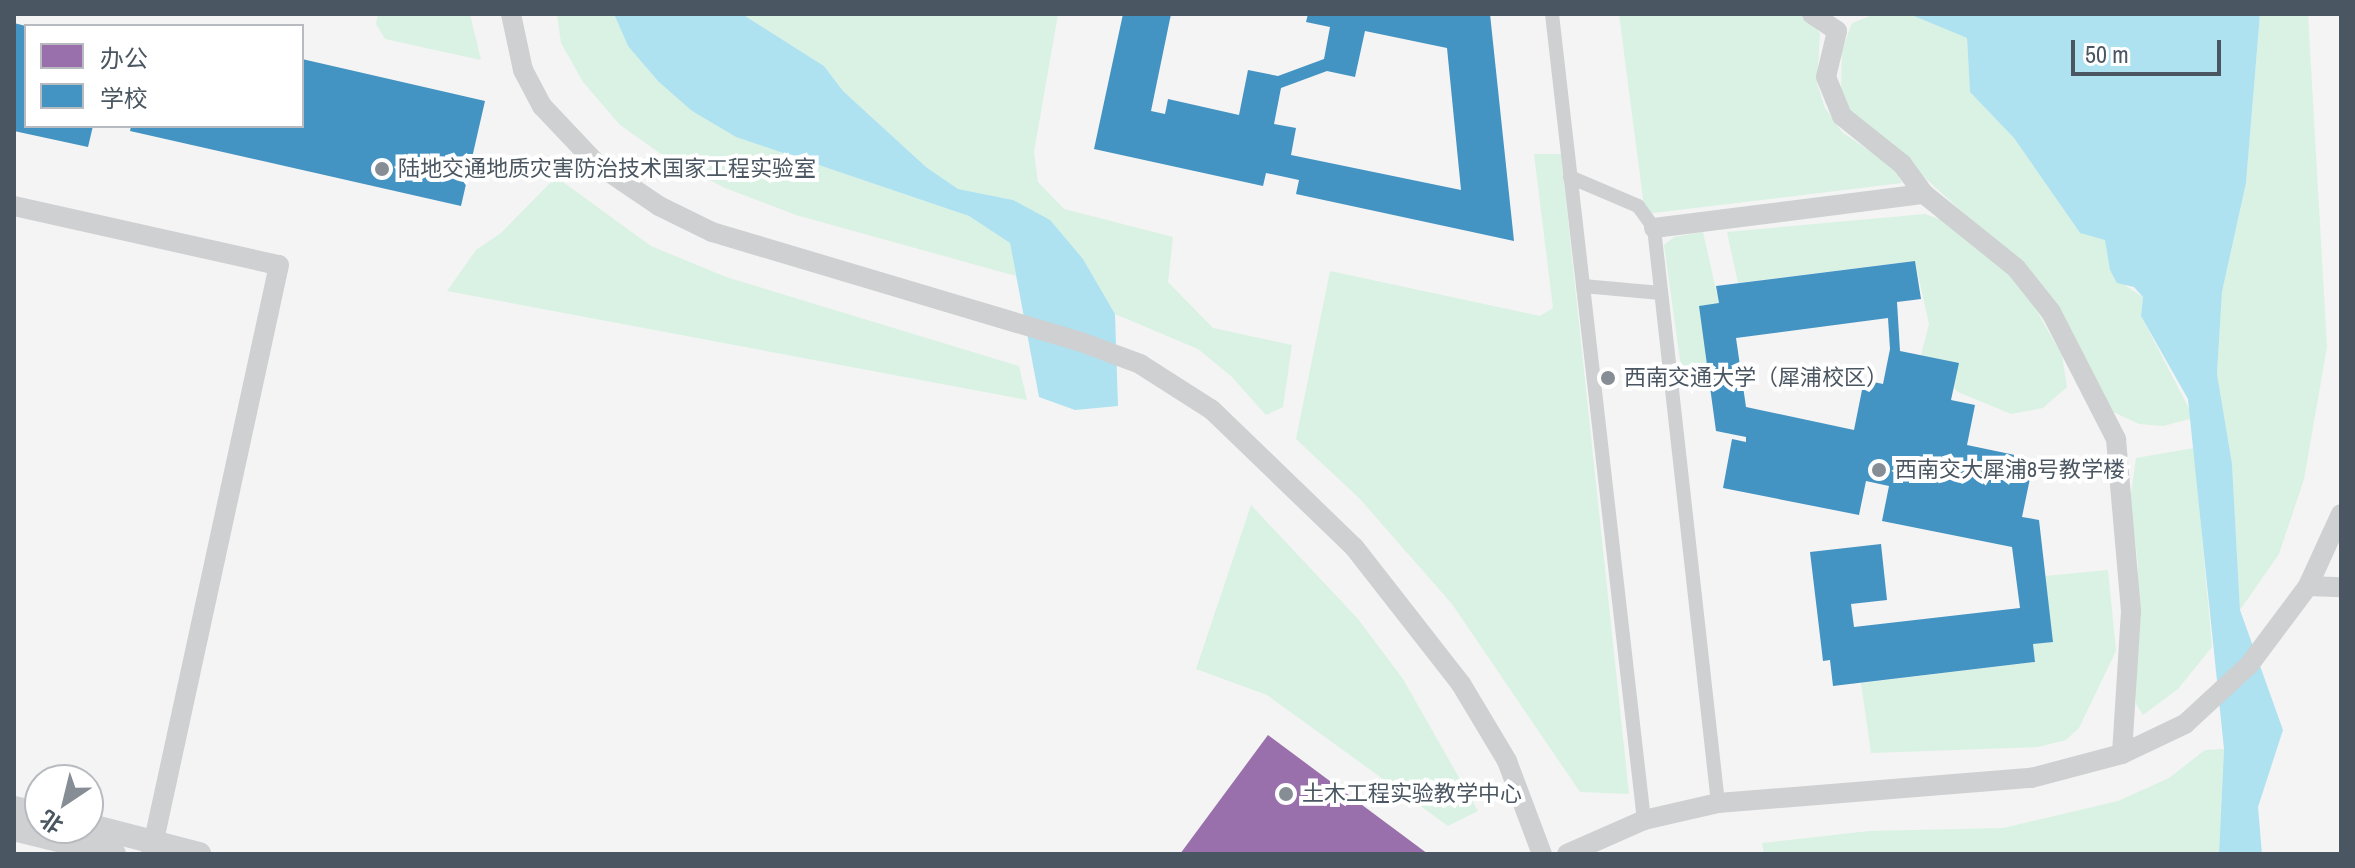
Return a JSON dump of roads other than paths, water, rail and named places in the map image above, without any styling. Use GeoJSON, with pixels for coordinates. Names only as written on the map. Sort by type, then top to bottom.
{"type":"FeatureCollection","features":[{"type":"Feature","properties":{"kind":"street"},"geometry":{"type":"LineString","coordinates":[[511,14],[523,70],[542,106],[597,164],[659,206],[712,232],[1016,321],[1140,364],[1212,410],[1354,547],[1461,684],[1507,761],[1542,854]]}},
{"type":"Feature","properties":{"kind":"street"},"geometry":{"type":"LineString","coordinates":[[1552,14],[1644,820]]}},
{"type":"Feature","properties":{"kind":"street"},"geometry":{"type":"LineString","coordinates":[[1812,14],[1837,31],[1826,77],[1842,116],[1902,164],[1924,194],[2016,268],[2051,312],[2116,439],[2131,611],[2122,754]]}},
{"type":"Feature","properties":{"kind":"street"},"geometry":{"type":"LineString","coordinates":[[1570,177],[1638,206],[1654,228],[1718,803]]}},
{"type":"Feature","properties":{"kind":"street"},"geometry":{"type":"LineString","coordinates":[[1654,228],[1924,194]]}},
{"type":"Feature","properties":{"kind":"street"},"geometry":{"type":"LineString","coordinates":[[14,206],[279,265],[152,848]]}},
{"type":"Feature","properties":{"kind":"street"},"geometry":{"type":"LineString","coordinates":[[1583,286],[1661,293]]}},
{"type":"Feature","properties":{"kind":"street"},"geometry":{"type":"LineString","coordinates":[[1567,854],[1644,820],[1718,803],[2031,778],[2122,754],[2185,724],[2249,665],[2308,586],[2341,514]]}},
{"type":"Feature","properties":{"kind":"street"},"geometry":{"type":"LineString","coordinates":[[2308,586],[2341,587]]}},
{"type":"Feature","properties":{"kind":"street"},"geometry":{"type":"LineString","coordinates":[[14,829],[114,854]]}},
{"type":"Feature","properties":{"kind":"street"},"geometry":{"type":"LineString","coordinates":[[104,831],[152,848],[199,854]]}},
{"type":"Feature","properties":{"kind":"water"},"geometry":{"type":"Polygon","coordinates":[[[614,14],[742,14],[824,66],[843,91],[926,167],[958,189],[1013,200],[1050,220],[1083,259],[1115,314],[1118,406],[1075,410],[1039,397],[1010,243],[969,216],[736,137],[692,111],[658,81],[628,46],[614,14]]]}},
{"type":"Feature","properties":{"kind":"water"},"geometry":{"type":"Polygon","coordinates":[[[1909,14],[2260,14],[2246,183],[2222,292],[2217,374],[2232,464],[2240,610],[2283,730],[2258,807],[2262,854],[2219,854],[2224,749],[2188,399],[2141,316],[2143,297],[2134,287],[2117,283],[2110,270],[2105,240],[2080,233],[2014,138],[1970,92],[1967,38],[1909,14]]]}},
{"type":"Feature","properties":{"kind":"place","name":"陆地交通地质灾害防治技术国家工程实验室"},"geometry":{"type":"Point","coordinates":[382,169]}},
{"type":"Feature","properties":{"kind":"place","name":"西南交通大学（犀浦校区）"},"geometry":{"type":"Point","coordinates":[1608,378]}},
{"type":"Feature","properties":{"kind":"place","name":"西南交大犀浦8号教学楼"},"geometry":{"type":"Point","coordinates":[1879,470]}},
{"type":"Feature","properties":{"kind":"place","name":"土木工程实验教学中心"},"geometry":{"type":"Point","coordinates":[1286,794]}}]}
